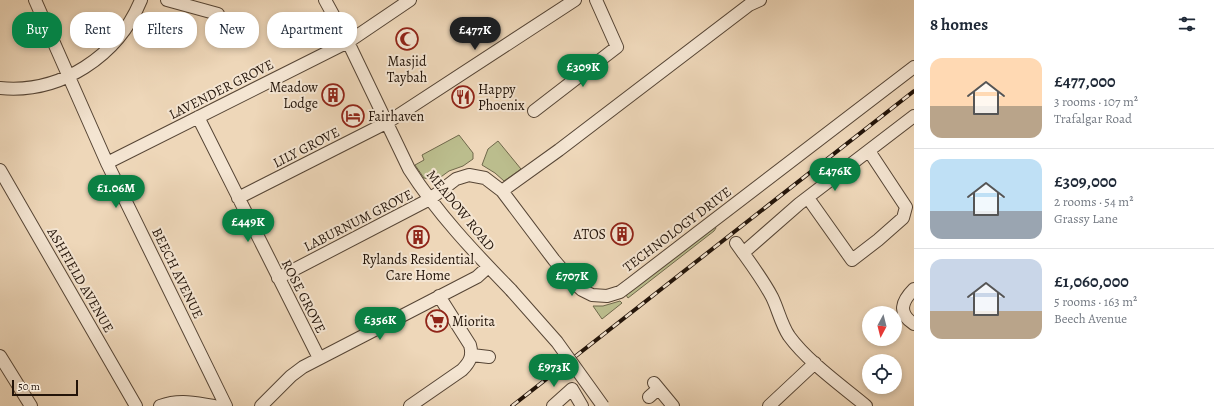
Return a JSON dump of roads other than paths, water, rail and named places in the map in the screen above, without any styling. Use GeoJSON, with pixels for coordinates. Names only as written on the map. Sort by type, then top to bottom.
{"type":"FeatureCollection","features":[{"type":"Feature","properties":{"kind":"street","name":"BEECH AVENUE"},"geometry":{"type":"LineString","coordinates":[[35,0],[70,76],[107,163],[221,406]]}},
{"type":"Feature","properties":{"kind":"street"},"geometry":{"type":"LineString","coordinates":[[0,88],[26,88],[57,81],[70,76],[90,64],[120,38],[141,0]]}},
{"type":"Feature","properties":{"kind":"street"},"geometry":{"type":"LineString","coordinates":[[167,0],[211,12]]}},
{"type":"Feature","properties":{"kind":"street","name":"MEADOW ROAD"},"geometry":{"type":"LineString","coordinates":[[325,0],[332,12]]}},
{"type":"Feature","properties":{"kind":"street","name":"LAVENDER GROVE"},"geometry":{"type":"LineString","coordinates":[[357,36],[410,0]]}},
{"type":"Feature","properties":{"kind":"street","name":"LILY GROVE"},"geometry":{"type":"LineString","coordinates":[[238,198],[388,122],[575,0]]}},
{"type":"Feature","properties":{"kind":"street"},"geometry":{"type":"LineString","coordinates":[[534,111],[617,47],[596,0]]}},
{"type":"Feature","properties":{"kind":"street"},"geometry":{"type":"LineString","coordinates":[[502,191],[559,150],[749,5],[760,0]]}},
{"type":"Feature","properties":{"kind":"street","name":"LAVENDER GROVE"},"geometry":{"type":"LineString","coordinates":[[107,163],[336,48]]}},
{"type":"Feature","properties":{"kind":"street","name":"MEADOW ROAD"},"geometry":{"type":"LineString","coordinates":[[351,48],[410,169],[430,199],[464,240],[557,342],[603,406]]}},
{"type":"Feature","properties":{"kind":"street","name":"TECHNOLOGY DRIVE"},"geometry":{"type":"LineString","coordinates":[[430,199],[456,179],[469,175],[485,178],[502,191],[572,281],[582,290],[592,295],[612,295],[620,292],[632,283],[914,67]]}},
{"type":"Feature","properties":{"kind":"street"},"geometry":{"type":"LineString","coordinates":[[743,253],[808,198],[914,116]]}},
{"type":"Feature","properties":{"kind":"street","name":"ROSE GROVE"},"geometry":{"type":"LineString","coordinates":[[198,117],[319,358]]}},
{"type":"Feature","properties":{"kind":"street"},"geometry":{"type":"LineString","coordinates":[[808,198],[852,260],[903,218],[906,207],[869,151]]}},
{"type":"Feature","properties":{"kind":"street","name":"ASHFIELD AVENUE"},"geometry":{"type":"LineString","coordinates":[[0,170],[136,406]]}},
{"type":"Feature","properties":{"kind":"street","name":"LABURNUM GROVE"},"geometry":{"type":"LineString","coordinates":[[278,278],[430,199]]}},
{"type":"Feature","properties":{"kind":"street"},"geometry":{"type":"LineString","coordinates":[[736,243],[771,295],[783,325],[790,336],[815,363],[866,406]]}},
{"type":"Feature","properties":{"kind":"street"},"geometry":{"type":"LineString","coordinates":[[261,406],[291,376],[319,358],[477,277],[488,267]]}},
{"type":"Feature","properties":{"kind":"street"},"geometry":{"type":"LineString","coordinates":[[914,289],[904,301],[903,313],[914,324]]}},
{"type":"Feature","properties":{"kind":"street"},"geometry":{"type":"LineString","coordinates":[[410,406],[462,370],[469,364],[472,356],[470,345],[440,296]]}},
{"type":"Feature","properties":{"kind":"street"},"geometry":{"type":"LineString","coordinates":[[0,356],[31,406]]}},
{"type":"Feature","properties":{"kind":"street"},"geometry":{"type":"LineString","coordinates":[[472,356],[489,357]]}},
{"type":"Feature","properties":{"kind":"street"},"geometry":{"type":"LineString","coordinates":[[769,406],[815,363]]}},
{"type":"Feature","properties":{"kind":"street"},"geometry":{"type":"LineString","coordinates":[[553,406],[572,389],[582,406]]}},
{"type":"Feature","properties":{"kind":"street"},"geometry":{"type":"LineString","coordinates":[[653,389],[673,406]]}},
{"type":"Feature","properties":{"kind":"street"},"geometry":{"type":"LineString","coordinates":[[160,406],[180,402],[195,402],[221,406]]}},
{"type":"Feature","properties":{"kind":"railway"},"geometry":{"type":"LineString","coordinates":[[512,406],[914,91]]}},
{"type":"Feature","properties":{"kind":"place","name":"Masjid Taybah"},"geometry":{"type":"Point","coordinates":[407,39]}},
{"type":"Feature","properties":{"kind":"place","name":"Meadow Lodge"},"geometry":{"type":"Point","coordinates":[333,95]}},
{"type":"Feature","properties":{"kind":"place","name":"Happy Phoenix"},"geometry":{"type":"Point","coordinates":[463,97]}},
{"type":"Feature","properties":{"kind":"place","name":"Fairhaven"},"geometry":{"type":"Point","coordinates":[353,116]}},
{"type":"Feature","properties":{"kind":"place","name":"ATOS"},"geometry":{"type":"Point","coordinates":[622,234]}},
{"type":"Feature","properties":{"kind":"place","name":"Rylands Residential Care Home"},"geometry":{"type":"Point","coordinates":[418,237]}},
{"type":"Feature","properties":{"kind":"place","name":"Miorita"},"geometry":{"type":"Point","coordinates":[437,321]}}]}
